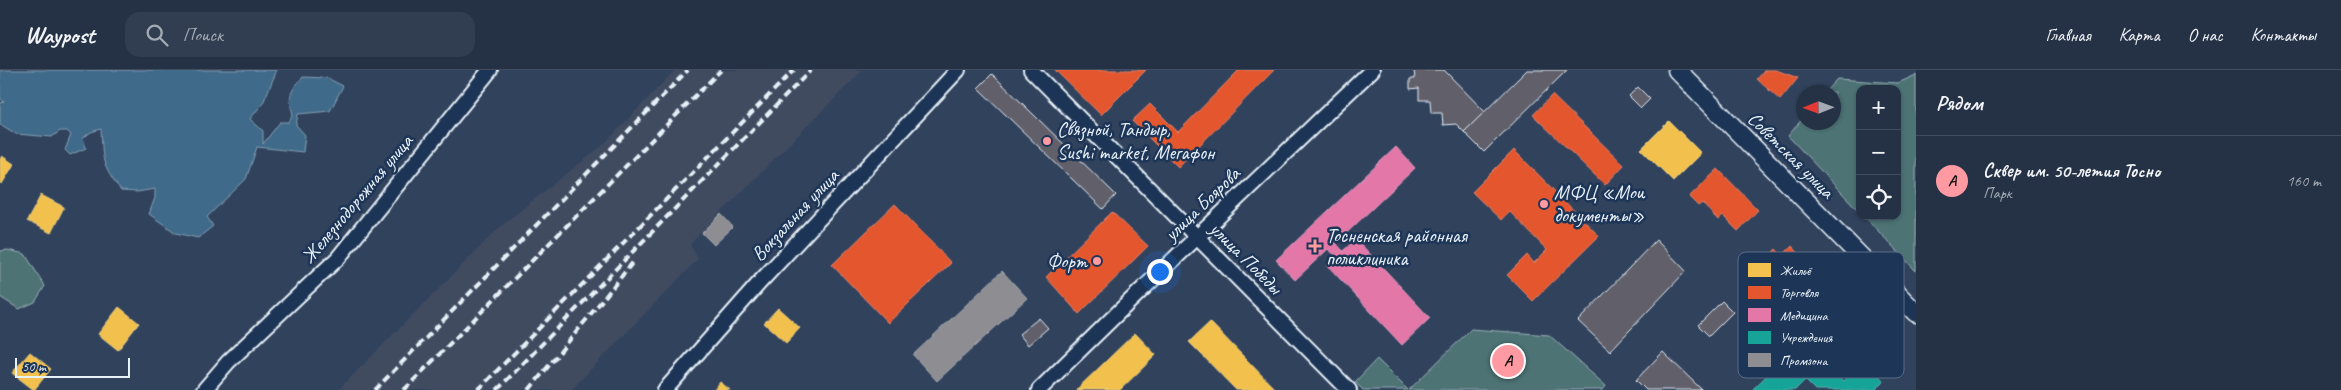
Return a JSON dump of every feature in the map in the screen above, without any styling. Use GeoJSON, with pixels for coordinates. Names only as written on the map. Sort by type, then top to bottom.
{"type":"FeatureCollection","features":[{"type":"Feature","properties":{"kind":"street","name":"Железнодорожная улица"},"geometry":{"type":"LineString","coordinates":[[204,390],[228,362],[338,258],[490,70]]}},
{"type":"Feature","properties":{"kind":"street","name":"Вокзальная улица"},"geometry":{"type":"LineString","coordinates":[[665,390],[760,282],[958,70]]}},
{"type":"Feature","properties":{"kind":"street","name":"улица Победы"},"geometry":{"type":"LineString","coordinates":[[1031,70],[1349,390]]}},
{"type":"Feature","properties":{"kind":"street","name":"улица Боярова"},"geometry":{"type":"LineString","coordinates":[[1039,390],[1372,70]]}},
{"type":"Feature","properties":{"kind":"street","name":"Советская улица"},"geometry":{"type":"LineString","coordinates":[[1677,70],[1856,252]]}},
{"type":"Feature","properties":{"kind":"street","name":"Советская улица"},"geometry":{"type":"LineString","coordinates":[[1904,301],[1916,313]]}},
{"type":"Feature","properties":{"kind":"shaded area"},"geometry":{"type":"Polygon","coordinates":[[[277,70],[263,103],[250,119],[263,131],[263,144],[280,122],[289,122],[293,114],[290,102],[291,94],[303,77],[327,78],[343,86],[330,111],[298,114],[296,125],[305,135],[303,152],[257,147],[246,179],[207,217],[213,226],[198,238],[176,233],[149,214],[155,198],[155,189],[137,192],[121,191],[104,162],[101,129],[91,132],[83,138],[86,148],[70,155],[65,150],[71,135],[67,131],[60,131],[52,137],[16,134],[0,124],[0,103],[4,102],[0,98],[0,71],[277,70]]]}},
{"type":"Feature","properties":{"kind":"shaded area"},"geometry":{"type":"Polygon","coordinates":[[[675,70],[863,70],[690,244],[698,259],[571,390],[338,390],[502,225],[604,144],[675,70]]]}},
{"type":"Feature","properties":{"kind":"green space"},"geometry":{"type":"Polygon","coordinates":[[[1916,75],[1916,271],[1904,258],[1904,252],[1898,252],[1868,220],[1901,220],[1901,85],[1856,85],[1856,208],[1788,136],[1796,126],[1796,130],[1841,130],[1841,85],[1831,85],[1837,79],[1898,83],[1916,75]]]}},
{"type":"Feature","properties":{"kind":"green space"},"geometry":{"type":"Polygon","coordinates":[[[8,250],[25,254],[45,286],[35,302],[19,309],[0,297],[0,251],[8,250]]]}},
{"type":"Feature","properties":{"kind":"green space"},"geometry":{"type":"Polygon","coordinates":[[[1471,329],[1549,335],[1606,386],[1603,390],[1409,390],[1471,329]]]}},
{"type":"Feature","properties":{"kind":"green space"},"geometry":{"type":"Polygon","coordinates":[[[1377,359],[1408,390],[1363,390],[1355,382],[1377,359]]]}},
{"type":"Feature","properties":{"kind":"building: Жильё"},"geometry":{"type":"Polygon","coordinates":[[[1669,121],[1701,153],[1673,181],[1641,149],[1669,121]]]}},
{"type":"Feature","properties":{"kind":"building: Жильё"},"geometry":{"type":"Polygon","coordinates":[[[2,156],[14,164],[2,184],[0,182],[0,159],[2,156]]]}},
{"type":"Feature","properties":{"kind":"building: Жильё"},"geometry":{"type":"Polygon","coordinates":[[[41,195],[64,207],[51,233],[27,221],[41,195]]]}},
{"type":"Feature","properties":{"kind":"building: Жильё"},"geometry":{"type":"Polygon","coordinates":[[[119,307],[139,323],[118,350],[98,334],[119,307]]]}},
{"type":"Feature","properties":{"kind":"building: Жильё"},"geometry":{"type":"Polygon","coordinates":[[[778,308],[800,328],[786,343],[764,323],[778,308]]]}},
{"type":"Feature","properties":{"kind":"building: Жильё"},"geometry":{"type":"Polygon","coordinates":[[[1210,322],[1276,390],[1236,390],[1189,342],[1210,322]]]}},
{"type":"Feature","properties":{"kind":"building: Жильё"},"geometry":{"type":"Polygon","coordinates":[[[1135,333],[1156,355],[1120,390],[1076,390],[1135,333]]]}},
{"type":"Feature","properties":{"kind":"building: Жильё"},"geometry":{"type":"Polygon","coordinates":[[[30,352],[51,369],[34,390],[12,373],[30,352]]]}},
{"type":"Feature","properties":{"kind":"building: Жильё"},"geometry":{"type":"Polygon","coordinates":[[[720,382],[730,390],[714,390],[720,382]]]}},
{"type":"Feature","properties":{"kind":"building: Торговля"},"geometry":{"type":"Polygon","coordinates":[[[1055,70],[1146,70],[1101,115],[1055,70]]]}},
{"type":"Feature","properties":{"kind":"building: Торговля"},"geometry":{"type":"Polygon","coordinates":[[[1239,70],[1274,70],[1178,167],[1132,121],[1150,104],[1178,132],[1239,70]]]}},
{"type":"Feature","properties":{"kind":"building: Торговля"},"geometry":{"type":"Polygon","coordinates":[[[1765,70],[1776,70],[1798,78],[1780,100],[1757,79],[1765,70]]]}},
{"type":"Feature","properties":{"kind":"building: Торговля"},"geometry":{"type":"Polygon","coordinates":[[[1552,95],[1624,165],[1605,185],[1533,115],[1552,95]]]}},
{"type":"Feature","properties":{"kind":"building: Торговля"},"geometry":{"type":"Polygon","coordinates":[[[1514,150],[1599,236],[1533,301],[1507,275],[1527,255],[1534,263],[1547,250],[1509,211],[1501,220],[1472,192],[1514,150]]]}},
{"type":"Feature","properties":{"kind":"building: Торговля"},"geometry":{"type":"Polygon","coordinates":[[[1718,169],[1758,210],[1738,231],[1723,216],[1718,220],[1702,203],[1698,206],[1689,197],[1718,169]]]}},
{"type":"Feature","properties":{"kind":"building: Торговля"},"geometry":{"type":"Polygon","coordinates":[[[895,204],[951,263],[888,323],[832,265],[895,204]]]}},
{"type":"Feature","properties":{"kind":"building: Торговля","name":"Форт"},"geometry":{"type":"Polygon","coordinates":[[[1112,212],[1148,246],[1079,314],[1046,277],[1112,212]]]}},
{"type":"Feature","properties":{"kind":"building: Торговля"},"geometry":{"type":"Polygon","coordinates":[[[1792,246],[1798,252],[1786,252],[1792,246]]]}},
{"type":"Feature","properties":{"kind":"building: Медицина","name":"Тосненская районная поликлиника"},"geometry":{"type":"Polygon","coordinates":[[[1396,147],[1415,168],[1336,243],[1343,251],[1356,239],[1430,318],[1402,345],[1327,265],[1336,256],[1328,249],[1295,280],[1276,260],[1396,147]]]}},
{"type":"Feature","properties":{"kind":"building: Учреждения"},"geometry":{"type":"Polygon","coordinates":[[[1764,378],[1840,378],[1843,381],[1846,378],[1881,378],[1884,381],[1875,390],[1815,390],[1805,380],[1795,390],[1752,390],[1764,378]]]}},
{"type":"Feature","properties":{"kind":"building: Промзона"},"geometry":{"type":"Polygon","coordinates":[[[721,214],[733,227],[714,245],[702,233],[721,214]]]}},
{"type":"Feature","properties":{"kind":"building: Промзона"},"geometry":{"type":"Polygon","coordinates":[[[1002,271],[1027,298],[937,381],[913,355],[1002,271]]]}},
{"type":"Feature","properties":{"kind":"building: Прочее"},"geometry":{"type":"Polygon","coordinates":[[[1414,70],[1444,70],[1485,112],[1464,132],[1456,124],[1443,125],[1442,113],[1431,113],[1430,100],[1419,100],[1419,88],[1410,89],[1410,79],[1415,79],[1414,70]]]}},
{"type":"Feature","properties":{"kind":"building: Прочее"},"geometry":{"type":"Polygon","coordinates":[[[1527,70],[1567,70],[1484,152],[1464,132],[1527,70]]]}},
{"type":"Feature","properties":{"kind":"building: Прочее","name":"Связной, Тандыр, Sushi market, Мегафон"},"geometry":{"type":"Polygon","coordinates":[[[992,74],[1116,195],[1103,209],[978,88],[992,74]]]}},
{"type":"Feature","properties":{"kind":"building: Прочее"},"geometry":{"type":"Polygon","coordinates":[[[1638,87],[1650,99],[1641,108],[1629,96],[1638,87]]]}},
{"type":"Feature","properties":{"kind":"building: Прочее"},"geometry":{"type":"Polygon","coordinates":[[[1656,240],[1686,271],[1610,351],[1578,321],[1656,240]]]}},
{"type":"Feature","properties":{"kind":"building: Прочее"},"geometry":{"type":"Polygon","coordinates":[[[1722,301],[1733,312],[1709,336],[1698,325],[1722,301]]]}},
{"type":"Feature","properties":{"kind":"building: Прочее"},"geometry":{"type":"Polygon","coordinates":[[[1039,318],[1048,328],[1028,345],[1019,334],[1039,318]]]}},
{"type":"Feature","properties":{"kind":"building: Прочее"},"geometry":{"type":"Polygon","coordinates":[[[1663,352],[1702,390],[1646,390],[1636,380],[1663,352]]]}},
{"type":"Feature","properties":{"kind":"railway"},"geometry":{"type":"LineString","coordinates":[[375,390],[688,70]]}},
{"type":"Feature","properties":{"kind":"railway"},"geometry":{"type":"LineString","coordinates":[[404,390],[721,70]]}},
{"type":"Feature","properties":{"kind":"railway"},"geometry":{"type":"LineString","coordinates":[[478,390],[794,70]]}},
{"type":"Feature","properties":{"kind":"railway"},"geometry":{"type":"LineString","coordinates":[[497,390],[811,70]]}},
{"type":"Feature","properties":{"kind":"railway"},"geometry":{"type":"LineString","coordinates":[[529,390],[634,261]]}},
{"type":"Feature","properties":{"kind":"place","name":"Связной, Тандыр, Sushi market, Мегафон"},"geometry":{"type":"Point","coordinates":[1047,141]}},
{"type":"Feature","properties":{"kind":"place","name":"МФЦ «Мои документы»"},"geometry":{"type":"Point","coordinates":[1544,204]}},
{"type":"Feature","properties":{"kind":"place","name":"Тосненская районная поликлиника"},"geometry":{"type":"Point","coordinates":[1315,246]}},
{"type":"Feature","properties":{"kind":"place","name":"Форт"},"geometry":{"type":"Point","coordinates":[1097,261]}},
{"type":"Feature","properties":{"kind":"place","name":"Сквер им. 50-летия Тосно"},"geometry":{"type":"Point","coordinates":[1508,361]}}]}
